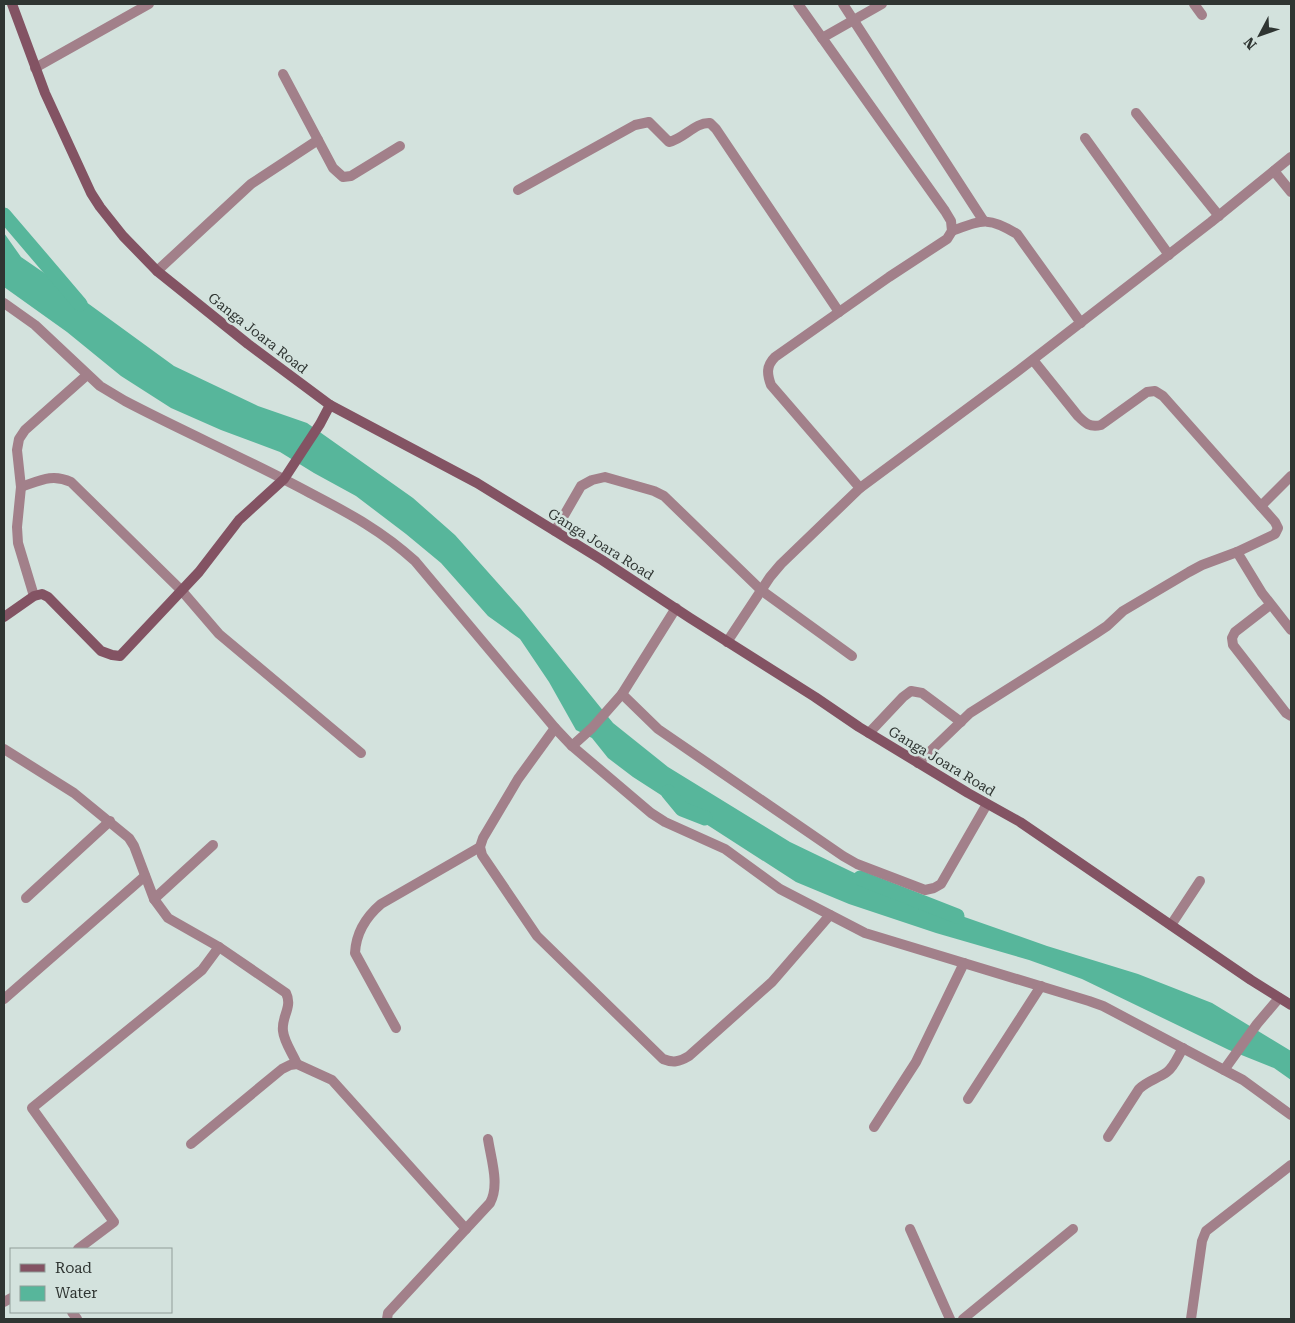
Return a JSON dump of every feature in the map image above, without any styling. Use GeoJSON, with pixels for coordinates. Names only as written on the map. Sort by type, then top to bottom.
{"type":"FeatureCollection","features":[{"type":"Feature","properties":{"kind":"main road","name":"Ganga Joara Road"},"geometry":{"type":"LineString","coordinates":[[12,4],[49,102],[91,193],[100,207],[123,236],[157,271],[248,344],[330,405],[477,482],[815,696],[869,733],[1020,822],[1291,1005]]}},
{"type":"Feature","properties":{"kind":"main road"},"geometry":{"type":"LineString","coordinates":[[4,617],[34,596],[42,594],[48,597],[101,651],[120,656],[199,572],[239,520],[284,479],[320,424],[330,405]]}},
{"type":"Feature","properties":{"kind":"street"},"geometry":{"type":"LineString","coordinates":[[35,68],[150,4]]}},
{"type":"Feature","properties":{"kind":"street"},"geometry":{"type":"LineString","coordinates":[[798,4],[951,222],[952,231],[947,239],[775,356],[769,362],[767,375],[771,385],[860,488]]}},
{"type":"Feature","properties":{"kind":"street"},"geometry":{"type":"LineString","coordinates":[[843,4],[983,220]]}},
{"type":"Feature","properties":{"kind":"street"},"geometry":{"type":"LineString","coordinates":[[822,38],[882,4]]}},
{"type":"Feature","properties":{"kind":"street"},"geometry":{"type":"LineString","coordinates":[[1194,4],[1202,15]]}},
{"type":"Feature","properties":{"kind":"street"},"geometry":{"type":"LineString","coordinates":[[283,74],[333,168],[343,177],[351,176],[400,146]]}},
{"type":"Feature","properties":{"kind":"street"},"geometry":{"type":"LineString","coordinates":[[1136,113],[1219,216]]}},
{"type":"Feature","properties":{"kind":"street"},"geometry":{"type":"LineString","coordinates":[[518,190],[635,125],[649,122],[669,142],[677,140],[704,122],[710,123],[839,312]]}},
{"type":"Feature","properties":{"kind":"street"},"geometry":{"type":"LineString","coordinates":[[1085,138],[1169,255]]}},
{"type":"Feature","properties":{"kind":"street"},"geometry":{"type":"LineString","coordinates":[[157,271],[251,184],[318,140]]}},
{"type":"Feature","properties":{"kind":"street"},"geometry":{"type":"LineString","coordinates":[[727,642],[761,590],[781,564],[860,488],[1169,255],[1291,157]]}},
{"type":"Feature","properties":{"kind":"street"},"geometry":{"type":"LineString","coordinates":[[1274,170],[1291,192]]}},
{"type":"Feature","properties":{"kind":"street"},"geometry":{"type":"LineString","coordinates":[[952,231],[983,220],[1000,225],[1017,234],[1080,323]]}},
{"type":"Feature","properties":{"kind":"street"},"geometry":{"type":"LineString","coordinates":[[4,303],[35,325],[100,386],[125,401],[284,479],[368,524],[396,544],[409,555],[572,746],[651,813],[665,822],[725,849],[780,889],[865,933],[1103,1006],[1243,1080],[1291,1115]]}},
{"type":"Feature","properties":{"kind":"street"},"geometry":{"type":"LineString","coordinates":[[918,763],[982,704],[1101,630],[1130,606],[1202,565],[1237,552],[1274,534],[1278,528],[1275,522],[1163,396],[1155,391],[1147,392],[1094,427],[1086,424],[1078,416],[1032,360]]}},
{"type":"Feature","properties":{"kind":"street"},"geometry":{"type":"LineString","coordinates":[[34,596],[18,543],[17,527],[21,487],[17,450],[19,439],[25,430],[87,375]]}},
{"type":"Feature","properties":{"kind":"street"},"geometry":{"type":"LineString","coordinates":[[1261,506],[1291,476]]}},
{"type":"Feature","properties":{"kind":"street"},"geometry":{"type":"LineString","coordinates":[[21,487],[52,477],[61,477],[71,482],[182,591],[228,642],[361,753]]}},
{"type":"Feature","properties":{"kind":"street"},"geometry":{"type":"LineString","coordinates":[[555,531],[581,486],[592,480],[605,477],[654,491],[664,496],[761,590],[852,656]]}},
{"type":"Feature","properties":{"kind":"street"},"geometry":{"type":"LineString","coordinates":[[1237,552],[1270,605],[1291,630]]}},
{"type":"Feature","properties":{"kind":"street"},"geometry":{"type":"LineString","coordinates":[[1270,605],[1235,632],[1232,638],[1233,645],[1286,713],[1291,716]]}},
{"type":"Feature","properties":{"kind":"street"},"geometry":{"type":"LineString","coordinates":[[572,746],[592,728],[622,694],[676,608]]}},
{"type":"Feature","properties":{"kind":"street"},"geometry":{"type":"LineString","coordinates":[[869,733],[911,691],[922,693],[961,722]]}},
{"type":"Feature","properties":{"kind":"street"},"geometry":{"type":"LineString","coordinates":[[622,694],[658,729],[843,856],[857,864],[925,890],[941,884],[987,804]]}},
{"type":"Feature","properties":{"kind":"street"},"geometry":{"type":"LineString","coordinates":[[555,728],[518,779],[483,838],[480,847],[482,855],[537,936],[663,1060],[671,1063],[689,1056],[762,993],[830,915]]}},
{"type":"Feature","properties":{"kind":"street"},"geometry":{"type":"LineString","coordinates":[[4,749],[74,793],[129,838],[134,846],[154,899],[168,918],[219,947],[286,993],[288,1010],[283,1025],[283,1032],[297,1064]]}},
{"type":"Feature","properties":{"kind":"street"},"geometry":{"type":"LineString","coordinates":[[26,898],[110,821]]}},
{"type":"Feature","properties":{"kind":"street"},"geometry":{"type":"LineString","coordinates":[[154,899],[213,845]]}},
{"type":"Feature","properties":{"kind":"street"},"geometry":{"type":"LineString","coordinates":[[396,1028],[355,953],[356,944],[366,921],[371,913],[382,904],[480,847]]}},
{"type":"Feature","properties":{"kind":"street"},"geometry":{"type":"LineString","coordinates":[[4,999],[145,876]]}},
{"type":"Feature","properties":{"kind":"street"},"geometry":{"type":"LineString","coordinates":[[1171,925],[1200,882]]}},
{"type":"Feature","properties":{"kind":"street"},"geometry":{"type":"LineString","coordinates":[[79,1248],[114,1222],[32,1108],[202,970],[219,947]]}},
{"type":"Feature","properties":{"kind":"street"},"geometry":{"type":"LineString","coordinates":[[874,1127],[919,1058],[964,962]]}},
{"type":"Feature","properties":{"kind":"street"},"geometry":{"type":"LineString","coordinates":[[968,1099],[1040,986]]}},
{"type":"Feature","properties":{"kind":"street"},"geometry":{"type":"LineString","coordinates":[[1224,1070],[1257,1024],[1279,998]]}},
{"type":"Feature","properties":{"kind":"street"},"geometry":{"type":"LineString","coordinates":[[1108,1137],[1139,1089],[1145,1083],[1171,1069],[1183,1048]]}},
{"type":"Feature","properties":{"kind":"street"},"geometry":{"type":"LineString","coordinates":[[191,1144],[282,1069],[297,1064],[332,1080],[466,1229]]}},
{"type":"Feature","properties":{"kind":"street"},"geometry":{"type":"LineString","coordinates":[[387,1319],[388,1313],[490,1203],[495,1194],[488,1139]]}},
{"type":"Feature","properties":{"kind":"street"},"geometry":{"type":"LineString","coordinates":[[1192,1319],[1202,1241],[1206,1231],[1291,1165]]}},
{"type":"Feature","properties":{"kind":"street"},"geometry":{"type":"LineString","coordinates":[[910,1229],[950,1319]]}},
{"type":"Feature","properties":{"kind":"street"},"geometry":{"type":"LineString","coordinates":[[963,1319],[1073,1229]]}},
{"type":"Feature","properties":{"kind":"water"},"geometry":{"type":"Polygon","coordinates":[[[4,233],[21,257],[174,366],[258,406],[307,423],[413,498],[455,535],[521,609],[613,723],[668,767],[790,842],[896,893],[1047,946],[1138,974],[1212,1003],[1291,1051],[1291,1080],[1274,1068],[1229,1050],[1082,979],[1029,960],[936,933],[849,904],[796,882],[633,777],[608,758],[592,738],[576,730],[549,682],[520,639],[488,616],[441,563],[406,534],[356,496],[280,452],[221,430],[171,408],[121,376],[67,332],[4,287],[4,233]]]}},
{"type":"Feature","properties":{"kind":"waterway"},"geometry":{"type":"LineString","coordinates":[[4,215],[80,304]]}},
{"type":"Feature","properties":{"kind":"waterway"},"geometry":{"type":"LineString","coordinates":[[668,792],[682,809],[705,818]]}},
{"type":"Feature","properties":{"kind":"waterway"},"geometry":{"type":"LineString","coordinates":[[860,878],[957,916]]}}]}
